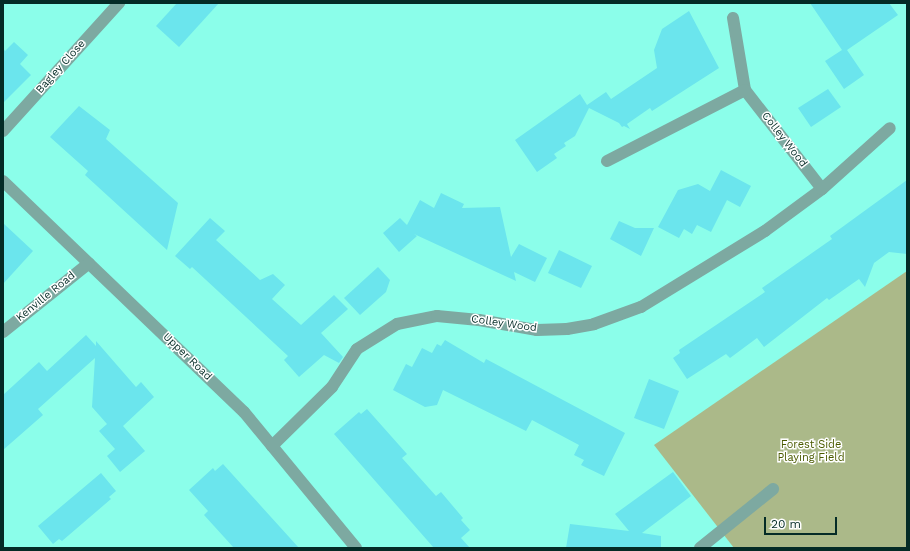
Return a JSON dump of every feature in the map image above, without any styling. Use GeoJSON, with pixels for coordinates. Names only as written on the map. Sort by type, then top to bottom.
{"type":"FeatureCollection","features":[{"type":"Feature","properties":{"kind":"street","name":"Bagley Close"},"geometry":{"type":"LineString","coordinates":[[3,130],[119,3]]}},
{"type":"Feature","properties":{"kind":"street","name":"Colley Wood"},"geometry":{"type":"LineString","coordinates":[[733,18],[745,90],[822,190]]}},
{"type":"Feature","properties":{"kind":"street"},"geometry":{"type":"LineString","coordinates":[[607,161],[745,90]]}},
{"type":"Feature","properties":{"kind":"street","name":"Colley Wood"},"geometry":{"type":"LineString","coordinates":[[272,446],[332,387],[357,349],[397,324],[438,316],[479,320],[537,330],[594,324],[642,307],[710,267],[822,190],[890,128]]}},
{"type":"Feature","properties":{"kind":"street","name":"Upper Road"},"geometry":{"type":"LineString","coordinates":[[3,181],[244,412],[356,548]]}},
{"type":"Feature","properties":{"kind":"street","name":"Kenville Road"},"geometry":{"type":"LineString","coordinates":[[3,332],[89,263]]}},
{"type":"Feature","properties":{"kind":"street"},"geometry":{"type":"LineString","coordinates":[[704,544],[773,489]]}},
{"type":"Feature","properties":{"kind":"green space","name":"Forest Side Playing Field"},"geometry":{"type":"Polygon","coordinates":[[[907,271],[907,548],[734,548],[654,445],[907,271]]]}},
{"type":"Feature","properties":{"kind":"building"},"geometry":{"type":"Polygon","coordinates":[[[177,3],[219,3],[179,47],[156,26],[177,3]]]}},
{"type":"Feature","properties":{"kind":"building"},"geometry":{"type":"Polygon","coordinates":[[[810,3],[889,3],[898,15],[847,50],[864,75],[844,89],[825,61],[842,50],[810,3]]]}},
{"type":"Feature","properties":{"kind":"building"},"geometry":{"type":"Polygon","coordinates":[[[689,11],[719,68],[652,111],[650,108],[627,124],[630,129],[624,126],[622,127],[619,123],[589,108],[575,136],[564,143],[566,146],[554,154],[557,158],[537,172],[515,140],[580,94],[587,105],[606,92],[611,99],[657,68],[654,50],[662,29],[689,11]]]}},
{"type":"Feature","properties":{"kind":"building"},"geometry":{"type":"Polygon","coordinates":[[[14,42],[28,55],[20,64],[31,75],[3,103],[3,48],[5,51],[14,42]]]}},
{"type":"Feature","properties":{"kind":"building"},"geometry":{"type":"Polygon","coordinates":[[[828,89],[841,107],[811,127],[798,108],[828,89]]]}},
{"type":"Feature","properties":{"kind":"building"},"geometry":{"type":"Polygon","coordinates":[[[79,106],[110,130],[106,139],[178,203],[167,250],[85,175],[88,171],[50,137],[79,106]]]}},
{"type":"Feature","properties":{"kind":"building"},"geometry":{"type":"Polygon","coordinates":[[[721,170],[751,186],[740,207],[727,200],[711,232],[697,225],[692,234],[684,229],[679,238],[658,227],[678,190],[698,184],[710,191],[721,170]]]}},
{"type":"Feature","properties":{"kind":"building"},"geometry":{"type":"Polygon","coordinates":[[[907,180],[907,254],[889,252],[874,263],[865,287],[859,279],[829,300],[827,298],[764,347],[757,338],[730,358],[726,354],[687,379],[673,358],[680,353],[679,350],[765,292],[762,288],[832,239],[830,236],[907,180]]]}},
{"type":"Feature","properties":{"kind":"building"},"geometry":{"type":"Polygon","coordinates":[[[441,193],[464,204],[462,208],[500,207],[511,257],[519,244],[547,258],[535,282],[514,272],[516,281],[414,234],[417,236],[399,252],[383,233],[400,218],[407,225],[420,200],[434,208],[441,193]]]}},
{"type":"Feature","properties":{"kind":"building"},"geometry":{"type":"Polygon","coordinates":[[[210,218],[225,231],[216,240],[260,280],[273,274],[285,285],[272,299],[301,325],[334,295],[348,309],[321,333],[343,357],[339,363],[324,355],[299,377],[284,360],[288,356],[192,267],[190,269],[175,256],[210,218]]]}},
{"type":"Feature","properties":{"kind":"building"},"geometry":{"type":"Polygon","coordinates":[[[619,221],[635,228],[654,228],[641,256],[610,239],[619,221]]]}},
{"type":"Feature","properties":{"kind":"building"},"geometry":{"type":"Polygon","coordinates":[[[3,223],[33,251],[3,284],[3,223]]]}},
{"type":"Feature","properties":{"kind":"building"},"geometry":{"type":"Polygon","coordinates":[[[559,250],[592,266],[581,288],[548,273],[559,250]]]}},
{"type":"Feature","properties":{"kind":"building"},"geometry":{"type":"Polygon","coordinates":[[[378,267],[390,280],[386,292],[360,315],[344,298],[378,267]]]}},
{"type":"Feature","properties":{"kind":"building"},"geometry":{"type":"Polygon","coordinates":[[[86,335],[96,346],[96,341],[136,387],[141,382],[154,397],[123,426],[145,451],[120,472],[107,456],[115,449],[99,431],[107,424],[92,407],[95,358],[38,409],[43,415],[3,450],[3,395],[39,362],[47,371],[86,335]]]}},
{"type":"Feature","properties":{"kind":"building"},"geometry":{"type":"Polygon","coordinates":[[[445,340],[484,363],[486,359],[625,433],[604,476],[581,465],[584,460],[574,455],[579,445],[532,420],[526,431],[443,390],[437,405],[425,407],[393,390],[406,364],[412,367],[422,348],[432,353],[437,344],[441,346],[445,340]]]}},
{"type":"Feature","properties":{"kind":"building"},"geometry":{"type":"Polygon","coordinates":[[[649,379],[679,391],[664,429],[634,418],[649,379]]]}},
{"type":"Feature","properties":{"kind":"building"},"geometry":{"type":"Polygon","coordinates":[[[367,409],[407,454],[402,458],[436,496],[441,492],[463,518],[461,520],[470,530],[461,538],[470,548],[434,548],[334,434],[359,412],[361,414],[367,409]]]}},
{"type":"Feature","properties":{"kind":"building"},"geometry":{"type":"Polygon","coordinates":[[[223,464],[299,548],[234,548],[204,515],[208,511],[189,490],[213,468],[215,471],[223,464]]]}},
{"type":"Feature","properties":{"kind":"building"},"geometry":{"type":"Polygon","coordinates":[[[673,472],[691,496],[642,533],[661,536],[661,548],[566,548],[570,524],[629,531],[615,514],[673,472]]]}},
{"type":"Feature","properties":{"kind":"building"},"geometry":{"type":"Polygon","coordinates":[[[101,473],[116,491],[109,497],[111,499],[62,541],[59,539],[53,544],[38,526],[101,473]]]}}]}
